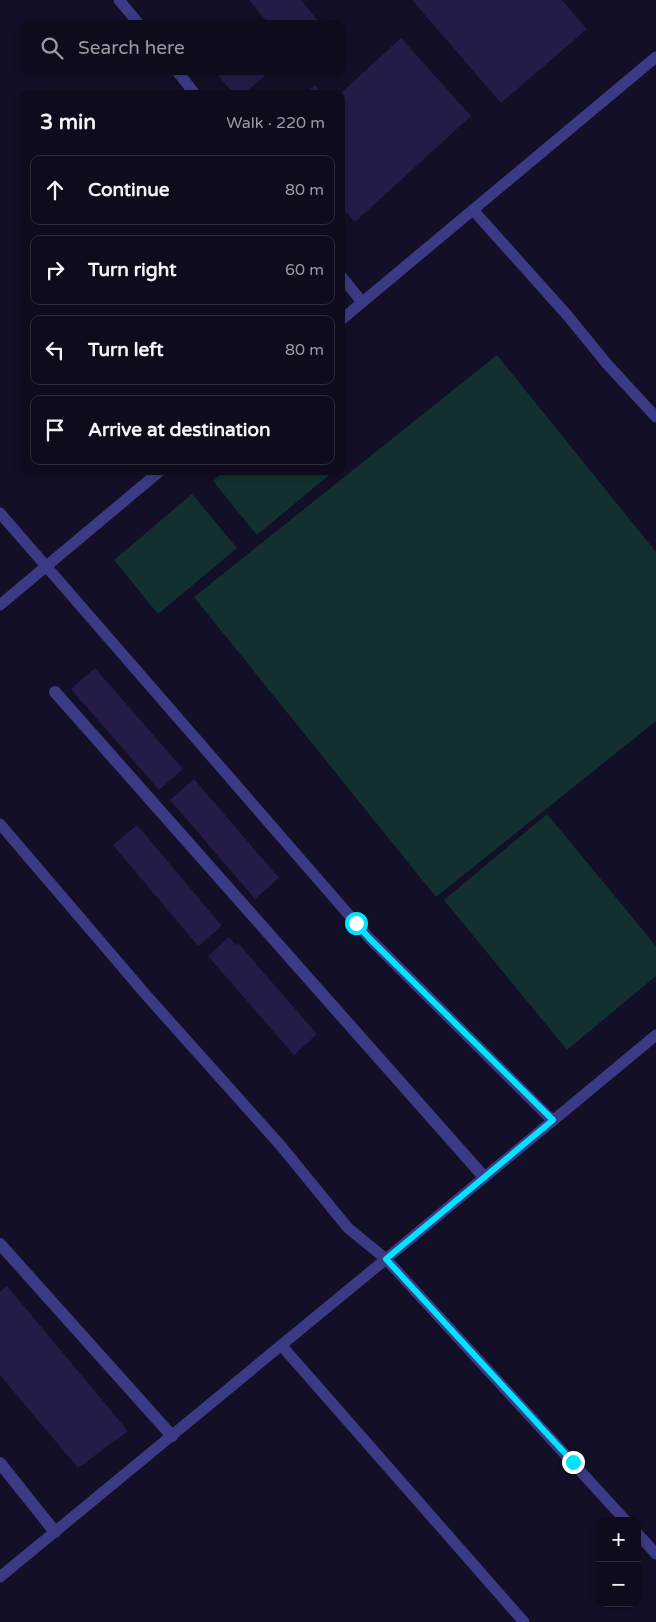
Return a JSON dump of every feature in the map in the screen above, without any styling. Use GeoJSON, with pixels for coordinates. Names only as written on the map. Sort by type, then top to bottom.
{"type":"FeatureCollection","features":[{"type":"Feature","properties":{"kind":"street"},"geometry":{"type":"LineString","coordinates":[[55,692],[484,1178]]}},
{"type":"Feature","properties":{"kind":"street"},"geometry":{"type":"LineString","coordinates":[[0,1244],[172,1436]]}},
{"type":"Feature","properties":{"kind":"street"},"geometry":{"type":"LineString","coordinates":[[0,1464],[55,1532]]}},
{"type":"Feature","properties":{"kind":"lane"},"geometry":{"type":"LineString","coordinates":[[119,0],[136,20]]}},
{"type":"Feature","properties":{"kind":"lane"},"geometry":{"type":"LineString","coordinates":[[345,317],[656,57]]}},
{"type":"Feature","properties":{"kind":"lane"},"geometry":{"type":"LineString","coordinates":[[180,75],[192,90]]}},
{"type":"Feature","properties":{"kind":"lane"},"geometry":{"type":"LineString","coordinates":[[473,210],[567,315],[607,364],[656,417]]}},
{"type":"Feature","properties":{"kind":"lane"},"geometry":{"type":"LineString","coordinates":[[345,281],[362,302]]}},
{"type":"Feature","properties":{"kind":"lane"},"geometry":{"type":"LineString","coordinates":[[0,605],[155,475]]}},
{"type":"Feature","properties":{"kind":"lane"},"geometry":{"type":"LineString","coordinates":[[0,513],[369,938],[553,1120]]}},
{"type":"Feature","properties":{"kind":"lane"},"geometry":{"type":"LineString","coordinates":[[0,824],[147,996],[281,1146],[348,1228],[386,1259],[622,1517]]}},
{"type":"Feature","properties":{"kind":"lane"},"geometry":{"type":"LineString","coordinates":[[0,1577],[656,1035]]}},
{"type":"Feature","properties":{"kind":"lane"},"geometry":{"type":"LineString","coordinates":[[282,1345],[524,1622]]}},
{"type":"Feature","properties":{"kind":"lane"},"geometry":{"type":"LineString","coordinates":[[641,1537],[656,1554]]}},
{"type":"Feature","properties":{"kind":"green space"},"geometry":{"type":"Polygon","coordinates":[[[497,355],[656,552],[656,721],[436,897],[194,597],[497,355]]]}},
{"type":"Feature","properties":{"kind":"green space"},"geometry":{"type":"Polygon","coordinates":[[[220,475],[329,475],[257,535],[213,481],[220,475]]]}},
{"type":"Feature","properties":{"kind":"green space"},"geometry":{"type":"Polygon","coordinates":[[[192,494],[237,548],[158,614],[114,560],[192,494]]]}},
{"type":"Feature","properties":{"kind":"green space"},"geometry":{"type":"Polygon","coordinates":[[[547,814],[656,946],[656,976],[567,1050],[444,900],[547,814]]]}},
{"type":"Feature","properties":{"kind":"building"},"geometry":{"type":"Polygon","coordinates":[[[249,0],[301,0],[318,20],[266,20],[249,0]]]}},
{"type":"Feature","properties":{"kind":"building"},"geometry":{"type":"Polygon","coordinates":[[[412,0],[562,0],[587,29],[501,103],[412,0]]]}},
{"type":"Feature","properties":{"kind":"building"},"geometry":{"type":"Polygon","coordinates":[[[401,38],[471,116],[355,222],[345,211],[344,90],[401,38]]]}},
{"type":"Feature","properties":{"kind":"building"},"geometry":{"type":"Polygon","coordinates":[[[217,75],[265,75],[249,90],[231,90],[217,75]]]}},
{"type":"Feature","properties":{"kind":"building"},"geometry":{"type":"Polygon","coordinates":[[[315,85],[319,90],[309,90],[315,85]]]}},
{"type":"Feature","properties":{"kind":"building"},"geometry":{"type":"Polygon","coordinates":[[[95,668],[183,769],[159,790],[71,689],[95,668]]]}},
{"type":"Feature","properties":{"kind":"building"},"geometry":{"type":"Polygon","coordinates":[[[194,779],[279,878],[255,899],[170,800],[194,779]]]}},
{"type":"Feature","properties":{"kind":"building"},"geometry":{"type":"Polygon","coordinates":[[[137,825],[222,926],[198,946],[113,845],[137,825]]]}},
{"type":"Feature","properties":{"kind":"building"},"geometry":{"type":"Polygon","coordinates":[[[229,937],[236,945],[238,943],[317,1034],[294,1055],[208,956],[229,937]]]}},
{"type":"Feature","properties":{"kind":"building"},"geometry":{"type":"Polygon","coordinates":[[[7,1286],[128,1431],[78,1468],[0,1375],[0,1292],[7,1286]]]}},
{"type":"Feature","properties":{"kind":"route"},"geometry":{"type":"LineString","coordinates":[[356,923],[553,1120],[386,1259],[573,1462]]}}]}
